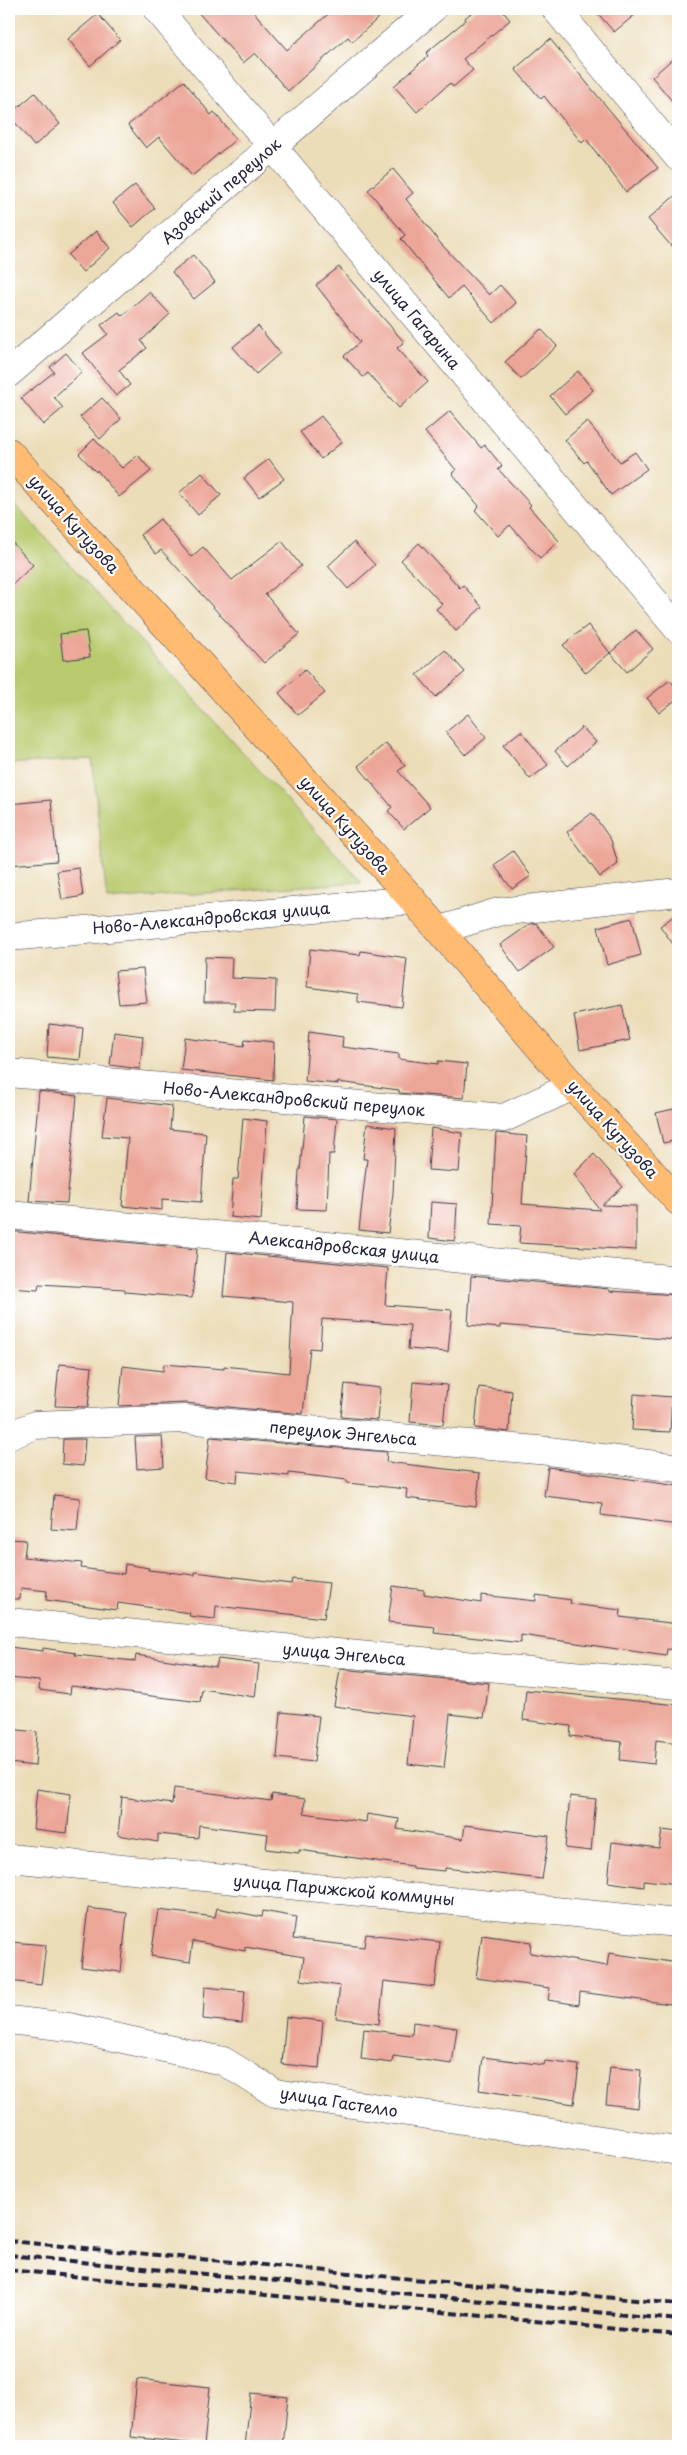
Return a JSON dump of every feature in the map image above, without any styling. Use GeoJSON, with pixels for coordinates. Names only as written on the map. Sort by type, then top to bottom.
{"type":"FeatureCollection","features":[{"type":"Feature","properties":{"kind":"main road","name":"улица Кутузова"},"geometry":{"type":"LineString","coordinates":[[9,452],[440,930],[573,1086],[678,1201]]}},
{"type":"Feature","properties":{"kind":"street","name":"улица Гагарина"},"geometry":{"type":"LineString","coordinates":[[157,9],[678,630]]}},
{"type":"Feature","properties":{"kind":"street","name":"Азовский переулок"},"geometry":{"type":"LineString","coordinates":[[9,372],[432,9]]}},
{"type":"Feature","properties":{"kind":"street"},"geometry":{"type":"LineString","coordinates":[[556,9],[678,157]]}},
{"type":"Feature","properties":{"kind":"street"},"geometry":{"type":"LineString","coordinates":[[440,930],[498,912],[678,892]]}},
{"type":"Feature","properties":{"kind":"street","name":"Ново-Александровская улица"},"geometry":{"type":"LineString","coordinates":[[9,937],[413,900]]}},
{"type":"Feature","properties":{"kind":"street","name":"Ново-Александровский переулок"},"geometry":{"type":"LineString","coordinates":[[9,1072],[504,1118],[573,1086]]}},
{"type":"Feature","properties":{"kind":"street","name":"Александровская улица"},"geometry":{"type":"LineString","coordinates":[[9,1215],[678,1280]]}},
{"type":"Feature","properties":{"kind":"street","name":"переулок Энгельса"},"geometry":{"type":"LineString","coordinates":[[9,1436],[36,1425],[184,1419],[549,1451],[678,1468]]}},
{"type":"Feature","properties":{"kind":"street","name":"улица Энгельса"},"geometry":{"type":"LineString","coordinates":[[9,1622],[678,1685]]}},
{"type":"Feature","properties":{"kind":"street","name":"улица Парижской коммуны"},"geometry":{"type":"LineString","coordinates":[[9,1858],[678,1923]]}},
{"type":"Feature","properties":{"kind":"street","name":"улица Гастелло"},"geometry":{"type":"LineString","coordinates":[[9,2020],[69,2026],[223,2061],[275,2093],[678,2151]]}},
{"type":"Feature","properties":{"kind":"green space"},"geometry":{"type":"Polygon","coordinates":[[[9,498],[362,882],[107,900],[92,759],[9,764],[9,498]]]}},
{"type":"Feature","properties":{"kind":"building"},"geometry":{"type":"Polygon","coordinates":[[[195,9],[251,9],[287,50],[334,9],[388,9],[352,42],[348,37],[288,91],[255,53],[243,63],[195,9]]]}},
{"type":"Feature","properties":{"kind":"building"},"geometry":{"type":"Polygon","coordinates":[[[476,9],[501,9],[510,20],[463,59],[473,70],[453,87],[450,83],[417,112],[394,86],[428,56],[426,53],[466,20],[465,18],[476,9]]]}},
{"type":"Feature","properties":{"kind":"building"},"geometry":{"type":"Polygon","coordinates":[[[594,9],[642,9],[614,32],[594,9]]]}},
{"type":"Feature","properties":{"kind":"building"},"geometry":{"type":"Polygon","coordinates":[[[98,14],[120,40],[90,66],[68,39],[98,14]]]}},
{"type":"Feature","properties":{"kind":"building"},"geometry":{"type":"Polygon","coordinates":[[[550,39],[658,168],[626,192],[586,139],[582,143],[544,96],[541,99],[515,69],[550,39]]]}},
{"type":"Feature","properties":{"kind":"building"},"geometry":{"type":"Polygon","coordinates":[[[678,54],[678,108],[652,77],[678,54]]]}},
{"type":"Feature","properties":{"kind":"building"},"geometry":{"type":"Polygon","coordinates":[[[184,81],[211,115],[214,112],[236,139],[192,176],[159,137],[146,148],[128,125],[184,81]]]}},
{"type":"Feature","properties":{"kind":"building"},"geometry":{"type":"Polygon","coordinates":[[[35,93],[60,124],[34,146],[9,115],[35,93]]]}},
{"type":"Feature","properties":{"kind":"building"},"geometry":{"type":"Polygon","coordinates":[[[393,169],[413,193],[406,199],[441,244],[489,295],[500,285],[516,303],[494,323],[462,287],[449,298],[401,239],[405,235],[368,190],[393,169]]]}},
{"type":"Feature","properties":{"kind":"building"},"geometry":{"type":"Polygon","coordinates":[[[135,185],[155,208],[133,227],[113,203],[135,185]]]}},
{"type":"Feature","properties":{"kind":"building"},"geometry":{"type":"Polygon","coordinates":[[[678,193],[678,254],[648,219],[678,193]]]}},
{"type":"Feature","properties":{"kind":"building"},"geometry":{"type":"Polygon","coordinates":[[[96,231],[110,248],[83,272],[68,255],[96,231]]]}},
{"type":"Feature","properties":{"kind":"building"},"geometry":{"type":"Polygon","coordinates":[[[193,255],[215,282],[194,299],[172,272],[193,255]]]}},
{"type":"Feature","properties":{"kind":"building"},"geometry":{"type":"Polygon","coordinates":[[[339,267],[404,342],[397,348],[428,382],[399,408],[368,373],[363,377],[344,356],[360,342],[316,285],[339,267]]]}},
{"type":"Feature","properties":{"kind":"building"},"geometry":{"type":"Polygon","coordinates":[[[149,292],[170,314],[141,341],[147,348],[119,370],[130,385],[116,396],[83,353],[108,334],[101,325],[119,312],[122,316],[149,292]]]}},
{"type":"Feature","properties":{"kind":"building"},"geometry":{"type":"Polygon","coordinates":[[[258,326],[280,353],[256,374],[233,347],[258,326]]]}},
{"type":"Feature","properties":{"kind":"building"},"geometry":{"type":"Polygon","coordinates":[[[541,329],[557,346],[521,379],[505,362],[541,329]]]}},
{"type":"Feature","properties":{"kind":"building"},"geometry":{"type":"Polygon","coordinates":[[[66,353],[82,372],[54,397],[63,408],[43,425],[21,398],[54,372],[50,367],[66,353]]]}},
{"type":"Feature","properties":{"kind":"building"},"geometry":{"type":"Polygon","coordinates":[[[578,371],[593,390],[565,414],[550,396],[578,371]]]}},
{"type":"Feature","properties":{"kind":"building"},"geometry":{"type":"Polygon","coordinates":[[[102,398],[121,419],[100,439],[80,417],[102,398]]]}},
{"type":"Feature","properties":{"kind":"building"},"geometry":{"type":"Polygon","coordinates":[[[450,411],[481,448],[485,445],[502,466],[498,469],[531,505],[529,507],[559,541],[540,558],[510,525],[498,536],[475,510],[479,506],[452,473],[456,470],[425,432],[450,411]]]}},
{"type":"Feature","properties":{"kind":"building"},"geometry":{"type":"Polygon","coordinates":[[[321,416],[342,442],[321,459],[300,432],[321,416]]]}},
{"type":"Feature","properties":{"kind":"building"},"geometry":{"type":"Polygon","coordinates":[[[587,421],[620,462],[635,452],[647,469],[611,495],[587,461],[584,463],[565,440],[587,421]]]}},
{"type":"Feature","properties":{"kind":"building"},"geometry":{"type":"Polygon","coordinates":[[[94,439],[122,468],[138,455],[151,471],[119,497],[97,470],[96,472],[79,454],[94,439]]]}},
{"type":"Feature","properties":{"kind":"building"},"geometry":{"type":"Polygon","coordinates":[[[269,459],[284,479],[259,497],[244,478],[269,459]]]}},
{"type":"Feature","properties":{"kind":"building"},"geometry":{"type":"Polygon","coordinates":[[[202,473],[221,495],[198,515],[179,493],[202,473]]]}},
{"type":"Feature","properties":{"kind":"building"},"geometry":{"type":"Polygon","coordinates":[[[160,519],[191,557],[203,547],[232,580],[282,541],[301,566],[265,594],[299,634],[264,663],[161,550],[156,554],[140,535],[160,519]]]}},
{"type":"Feature","properties":{"kind":"building"},"geometry":{"type":"Polygon","coordinates":[[[9,539],[33,565],[9,588],[9,539]]]}},
{"type":"Feature","properties":{"kind":"building"},"geometry":{"type":"Polygon","coordinates":[[[354,542],[375,565],[348,589],[328,566],[354,542]]]}},
{"type":"Feature","properties":{"kind":"building"},"geometry":{"type":"Polygon","coordinates":[[[419,543],[460,588],[463,585],[482,607],[456,631],[436,609],[442,604],[401,560],[419,543]]]}},
{"type":"Feature","properties":{"kind":"building"},"geometry":{"type":"Polygon","coordinates":[[[588,625],[610,653],[586,673],[563,645],[588,625]]]}},
{"type":"Feature","properties":{"kind":"building"},"geometry":{"type":"Polygon","coordinates":[[[636,630],[653,649],[627,672],[610,653],[636,630]]]}},
{"type":"Feature","properties":{"kind":"building"},"geometry":{"type":"Polygon","coordinates":[[[86,631],[90,657],[63,660],[60,634],[86,631]]]}},
{"type":"Feature","properties":{"kind":"building"},"geometry":{"type":"Polygon","coordinates":[[[445,650],[465,672],[436,697],[417,675],[445,650]]]}},
{"type":"Feature","properties":{"kind":"building"},"geometry":{"type":"Polygon","coordinates":[[[305,670],[325,693],[298,715],[279,693],[305,670]]]}},
{"type":"Feature","properties":{"kind":"building"},"geometry":{"type":"Polygon","coordinates":[[[670,680],[678,691],[678,698],[659,713],[647,698],[670,680]]]}},
{"type":"Feature","properties":{"kind":"building"},"geometry":{"type":"Polygon","coordinates":[[[468,714],[486,738],[465,755],[446,732],[468,714]]]}},
{"type":"Feature","properties":{"kind":"building"},"geometry":{"type":"Polygon","coordinates":[[[582,727],[596,742],[568,766],[555,751],[582,727]]]}},
{"type":"Feature","properties":{"kind":"building"},"geometry":{"type":"Polygon","coordinates":[[[521,731],[548,765],[530,779],[503,745],[521,731]]]}},
{"type":"Feature","properties":{"kind":"building"},"geometry":{"type":"Polygon","coordinates":[[[386,743],[405,766],[398,771],[430,807],[404,829],[388,811],[392,807],[358,766],[386,743]]]}},
{"type":"Feature","properties":{"kind":"building"},"geometry":{"type":"Polygon","coordinates":[[[51,800],[57,861],[9,865],[9,804],[51,800]]]}},
{"type":"Feature","properties":{"kind":"building"},"geometry":{"type":"Polygon","coordinates":[[[592,813],[611,840],[618,864],[600,877],[567,832],[592,813]]]}},
{"type":"Feature","properties":{"kind":"building"},"geometry":{"type":"Polygon","coordinates":[[[513,851],[531,876],[512,889],[494,865],[513,851]]]}},
{"type":"Feature","properties":{"kind":"building"},"geometry":{"type":"Polygon","coordinates":[[[79,868],[83,896],[62,900],[57,871],[79,868]]]}},
{"type":"Feature","properties":{"kind":"building"},"geometry":{"type":"Polygon","coordinates":[[[678,913],[678,951],[660,926],[678,913]]]}},
{"type":"Feature","properties":{"kind":"building"},"geometry":{"type":"Polygon","coordinates":[[[632,918],[641,955],[607,965],[598,927],[632,918]]]}},
{"type":"Feature","properties":{"kind":"building"},"geometry":{"type":"Polygon","coordinates":[[[536,923],[554,947],[520,972],[500,945],[530,924],[536,923]]]}},
{"type":"Feature","properties":{"kind":"building"},"geometry":{"type":"Polygon","coordinates":[[[310,949],[360,955],[361,951],[407,958],[402,1007],[358,1002],[358,994],[307,987],[310,949]]]}},
{"type":"Feature","properties":{"kind":"building"},"geometry":{"type":"Polygon","coordinates":[[[205,957],[232,958],[231,978],[276,980],[275,1012],[234,1011],[235,1002],[204,1002],[205,957]]]}},
{"type":"Feature","properties":{"kind":"building"},"geometry":{"type":"Polygon","coordinates":[[[143,969],[147,1002],[119,1004],[115,971],[143,969]]]}},
{"type":"Feature","properties":{"kind":"building"},"geometry":{"type":"Polygon","coordinates":[[[622,1005],[630,1040],[580,1050],[574,1015],[622,1005]]]}},
{"type":"Feature","properties":{"kind":"building"},"geometry":{"type":"Polygon","coordinates":[[[49,1024],[83,1028],[80,1060],[47,1057],[49,1024]]]}},
{"type":"Feature","properties":{"kind":"building"},"geometry":{"type":"Polygon","coordinates":[[[114,1032],[143,1036],[140,1069],[110,1065],[114,1032]]]}},
{"type":"Feature","properties":{"kind":"building"},"geometry":{"type":"Polygon","coordinates":[[[309,1032],[343,1037],[342,1047],[399,1054],[399,1059],[438,1064],[438,1061],[467,1064],[464,1098],[399,1093],[399,1090],[338,1082],[338,1084],[305,1081],[309,1032]]]}},
{"type":"Feature","properties":{"kind":"building"},"geometry":{"type":"Polygon","coordinates":[[[185,1038],[244,1046],[245,1039],[274,1042],[273,1080],[181,1070],[185,1038]]]}},
{"type":"Feature","properties":{"kind":"building"},"geometry":{"type":"Polygon","coordinates":[[[39,1091],[77,1096],[67,1203],[29,1201],[39,1091]]]}},
{"type":"Feature","properties":{"kind":"building"},"geometry":{"type":"Polygon","coordinates":[[[107,1098],[172,1106],[170,1129],[206,1133],[201,1202],[162,1199],[162,1210],[122,1206],[128,1138],[102,1136],[107,1098]]]}},
{"type":"Feature","properties":{"kind":"building"},"geometry":{"type":"Polygon","coordinates":[[[678,1108],[678,1140],[663,1143],[656,1113],[678,1108]]]}},
{"type":"Feature","properties":{"kind":"building"},"geometry":{"type":"Polygon","coordinates":[[[305,1116],[337,1119],[334,1154],[329,1154],[327,1210],[297,1209],[305,1116]]]}},
{"type":"Feature","properties":{"kind":"building"},"geometry":{"type":"Polygon","coordinates":[[[243,1118],[267,1121],[261,1220],[230,1217],[233,1179],[238,1179],[243,1118]]]}},
{"type":"Feature","properties":{"kind":"building"},"geometry":{"type":"Polygon","coordinates":[[[367,1124],[396,1128],[393,1193],[388,1233],[359,1230],[367,1159],[363,1159],[367,1124]]]}},
{"type":"Feature","properties":{"kind":"building"},"geometry":{"type":"Polygon","coordinates":[[[431,1128],[462,1133],[459,1172],[428,1170],[431,1128]]]}},
{"type":"Feature","properties":{"kind":"building"},"geometry":{"type":"Polygon","coordinates":[[[496,1133],[527,1136],[522,1204],[600,1210],[574,1174],[594,1154],[623,1187],[602,1205],[636,1206],[636,1250],[519,1243],[521,1226],[491,1224],[496,1133]]]}},
{"type":"Feature","properties":{"kind":"building"},"geometry":{"type":"Polygon","coordinates":[[[431,1202],[457,1204],[455,1241],[429,1238],[431,1202]]]}},
{"type":"Feature","properties":{"kind":"building"},"geometry":{"type":"Polygon","coordinates":[[[9,1231],[197,1249],[192,1298],[125,1292],[125,1289],[39,1284],[38,1290],[9,1288],[9,1231]]]}},
{"type":"Feature","properties":{"kind":"building"},"geometry":{"type":"Polygon","coordinates":[[[227,1252],[388,1268],[385,1305],[452,1310],[448,1352],[408,1349],[410,1325],[322,1319],[320,1349],[310,1348],[303,1414],[185,1403],[119,1406],[123,1366],[163,1371],[164,1364],[224,1369],[224,1366],[289,1373],[293,1302],[223,1296],[227,1252]]]}},
{"type":"Feature","properties":{"kind":"building"},"geometry":{"type":"Polygon","coordinates":[[[471,1276],[609,1289],[609,1291],[678,1295],[676,1340],[500,1325],[500,1328],[468,1325],[471,1276]]]}},
{"type":"Feature","properties":{"kind":"building"},"geometry":{"type":"Polygon","coordinates":[[[59,1364],[92,1367],[88,1407],[55,1406],[59,1364]]]}},
{"type":"Feature","properties":{"kind":"building"},"geometry":{"type":"Polygon","coordinates":[[[413,1382],[447,1385],[443,1425],[410,1422],[413,1382]]]}},
{"type":"Feature","properties":{"kind":"building"},"geometry":{"type":"Polygon","coordinates":[[[345,1384],[380,1388],[377,1420],[341,1417],[345,1384]]]}},
{"type":"Feature","properties":{"kind":"building"},"geometry":{"type":"Polygon","coordinates":[[[479,1387],[512,1391],[509,1432],[475,1428],[479,1387]]]}},
{"type":"Feature","properties":{"kind":"building"},"geometry":{"type":"Polygon","coordinates":[[[634,1394],[672,1397],[670,1432],[632,1430],[634,1394]]]}},
{"type":"Feature","properties":{"kind":"building"},"geometry":{"type":"Polygon","coordinates":[[[162,1436],[164,1467],[137,1469],[135,1437],[162,1436]]]}},
{"type":"Feature","properties":{"kind":"building"},"geometry":{"type":"Polygon","coordinates":[[[210,1437],[387,1452],[386,1462],[480,1473],[476,1507],[406,1498],[407,1489],[347,1483],[347,1480],[289,1473],[289,1476],[238,1471],[237,1482],[205,1478],[210,1437]]]}},
{"type":"Feature","properties":{"kind":"building"},"geometry":{"type":"Polygon","coordinates":[[[63,1439],[85,1439],[83,1466],[62,1464],[63,1439]]]}},
{"type":"Feature","properties":{"kind":"building"},"geometry":{"type":"Polygon","coordinates":[[[548,1467],[678,1486],[678,1525],[601,1515],[602,1503],[544,1496],[548,1467]]]}},
{"type":"Feature","properties":{"kind":"building"},"geometry":{"type":"Polygon","coordinates":[[[54,1495],[80,1498],[77,1531],[51,1529],[54,1495]]]}},
{"type":"Feature","properties":{"kind":"building"},"geometry":{"type":"Polygon","coordinates":[[[9,1539],[26,1540],[24,1557],[82,1563],[81,1568],[124,1574],[125,1564],[149,1568],[148,1570],[195,1575],[195,1572],[291,1584],[292,1579],[329,1583],[324,1618],[216,1606],[215,1619],[189,1616],[190,1613],[118,1603],[117,1610],[46,1600],[47,1591],[21,1588],[20,1599],[9,1599],[9,1539]]]}},
{"type":"Feature","properties":{"kind":"building"},"geometry":{"type":"Polygon","coordinates":[[[393,1586],[424,1590],[424,1594],[481,1603],[481,1595],[536,1601],[536,1595],[571,1600],[570,1604],[621,1610],[620,1617],[678,1624],[678,1650],[667,1649],[666,1656],[521,1635],[521,1643],[434,1633],[435,1627],[388,1622],[393,1586]]]}},
{"type":"Feature","properties":{"kind":"building"},"geometry":{"type":"Polygon","coordinates":[[[9,1647],[43,1651],[43,1648],[76,1653],[75,1655],[135,1661],[136,1655],[216,1667],[218,1659],[259,1664],[255,1697],[202,1689],[200,1702],[71,1686],[70,1694],[39,1690],[40,1681],[9,1678],[9,1647]]]}},
{"type":"Feature","properties":{"kind":"building"},"geometry":{"type":"Polygon","coordinates":[[[340,1669],[489,1683],[484,1718],[450,1714],[444,1768],[408,1764],[413,1716],[334,1706],[340,1669]]]}},
{"type":"Feature","properties":{"kind":"building"},"geometry":{"type":"Polygon","coordinates":[[[526,1690],[678,1705],[678,1743],[656,1740],[654,1764],[620,1760],[622,1742],[570,1736],[571,1726],[523,1720],[526,1690]]]}},
{"type":"Feature","properties":{"kind":"building"},"geometry":{"type":"Polygon","coordinates":[[[281,1712],[319,1716],[314,1762],[277,1758],[281,1712]]]}},
{"type":"Feature","properties":{"kind":"building"},"geometry":{"type":"Polygon","coordinates":[[[9,1729],[37,1732],[35,1766],[9,1763],[9,1729]]]}},
{"type":"Feature","properties":{"kind":"building"},"geometry":{"type":"Polygon","coordinates":[[[174,1788],[271,1801],[272,1794],[305,1799],[304,1813],[366,1822],[367,1814],[399,1819],[397,1829],[463,1839],[465,1825],[549,1836],[542,1879],[445,1868],[445,1871],[412,1868],[412,1866],[299,1850],[299,1853],[266,1849],[268,1834],[199,1825],[198,1838],[158,1834],[158,1842],[118,1835],[122,1797],[172,1804],[174,1788]]]}},
{"type":"Feature","properties":{"kind":"building"},"geometry":{"type":"Polygon","coordinates":[[[37,1789],[71,1794],[67,1833],[33,1829],[37,1789]]]}},
{"type":"Feature","properties":{"kind":"building"},"geometry":{"type":"Polygon","coordinates":[[[570,1796],[596,1799],[591,1851],[565,1848],[570,1796]]]}},
{"type":"Feature","properties":{"kind":"building"},"geometry":{"type":"Polygon","coordinates":[[[662,1830],[678,1832],[678,1884],[644,1880],[644,1887],[608,1882],[612,1842],[659,1848],[662,1830]]]}},
{"type":"Feature","properties":{"kind":"building"},"geometry":{"type":"Polygon","coordinates":[[[88,1908],[127,1913],[121,1972],[81,1967],[88,1908]]]}},
{"type":"Feature","properties":{"kind":"building"},"geometry":{"type":"Polygon","coordinates":[[[217,1908],[262,1917],[263,1911],[296,1917],[293,1939],[364,1947],[366,1934],[440,1942],[435,1987],[384,1981],[379,2024],[336,2018],[340,1986],[301,1980],[304,1957],[245,1947],[245,1951],[193,1941],[190,1962],[151,1956],[158,1910],[215,1917],[217,1908]]]}},
{"type":"Feature","properties":{"kind":"building"},"geometry":{"type":"Polygon","coordinates":[[[482,1935],[531,1942],[530,1953],[607,1966],[609,1953],[678,1963],[678,2005],[580,1992],[579,2005],[548,2000],[550,1988],[476,1978],[482,1935]]]}},
{"type":"Feature","properties":{"kind":"building"},"geometry":{"type":"Polygon","coordinates":[[[11,1942],[46,1945],[41,1985],[9,1981],[11,1942]]]}},
{"type":"Feature","properties":{"kind":"building"},"geometry":{"type":"Polygon","coordinates":[[[205,1987],[245,1991],[242,2023],[203,2019],[205,1987]]]}},
{"type":"Feature","properties":{"kind":"building"},"geometry":{"type":"Polygon","coordinates":[[[286,2017],[323,2021],[319,2068],[282,2064],[286,2017]]]}},
{"type":"Feature","properties":{"kind":"building"},"geometry":{"type":"Polygon","coordinates":[[[413,2022],[457,2028],[452,2064],[393,2056],[392,2063],[361,2059],[364,2029],[412,2035],[413,2022]]]}},
{"type":"Feature","properties":{"kind":"building"},"geometry":{"type":"Polygon","coordinates":[[[483,2057],[544,2065],[545,2061],[579,2065],[574,2104],[479,2090],[483,2057]]]}},
{"type":"Feature","properties":{"kind":"building"},"geometry":{"type":"Polygon","coordinates":[[[610,2067],[641,2070],[638,2108],[606,2104],[610,2067]]]}},
{"type":"Feature","properties":{"kind":"building"},"geometry":{"type":"Polygon","coordinates":[[[137,2379],[210,2387],[204,2445],[131,2437],[137,2379]]]}},
{"type":"Feature","properties":{"kind":"building"},"geometry":{"type":"Polygon","coordinates":[[[251,2393],[288,2397],[283,2446],[245,2446],[251,2393]]]}},
{"type":"Feature","properties":{"kind":"railway"},"geometry":{"type":"LineString","coordinates":[[9,2241],[678,2304]]}},
{"type":"Feature","properties":{"kind":"railway"},"geometry":{"type":"LineString","coordinates":[[9,2255],[678,2320]]}},
{"type":"Feature","properties":{"kind":"railway"},"geometry":{"type":"LineString","coordinates":[[9,2270],[678,2335]]}}]}
